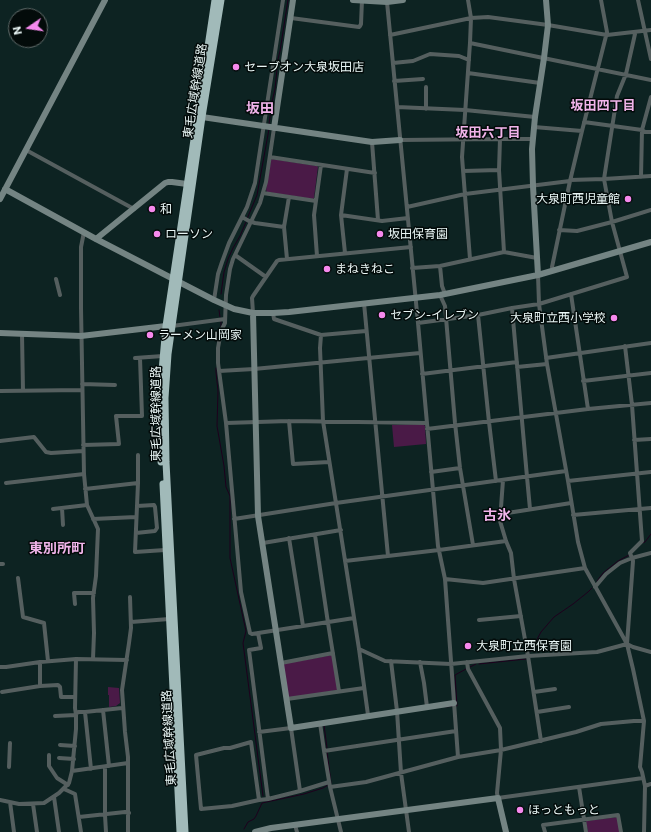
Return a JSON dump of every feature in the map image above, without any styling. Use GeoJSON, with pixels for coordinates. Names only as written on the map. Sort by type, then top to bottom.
{"type":"FeatureCollection","features":[{"type":"Feature","properties":{"kind":"highway","name":"東毛広域幹線道路"},"geometry":{"type":"LineString","coordinates":[[185,832],[166,462],[165,398],[169,326],[187,184],[215,0]]}},
{"type":"Feature","properties":{"kind":"highway","name":"東毛広域幹線道路"},"geometry":{"type":"LineString","coordinates":[[175,280],[221,0]]}},
{"type":"Feature","properties":{"kind":"highway","name":"東毛広域幹線道路"},"geometry":{"type":"LineString","coordinates":[[169,326],[163,356],[160,419],[165,550],[180,832]]}},
{"type":"Feature","properties":{"kind":"street"},"geometry":{"type":"LineString","coordinates":[[0,199],[105,0]]}},
{"type":"Feature","properties":{"kind":"street"},"geometry":{"type":"LineString","coordinates":[[214,300],[218,274],[222,262],[254,187],[283,0]]}},
{"type":"Feature","properties":{"kind":"street"},"geometry":{"type":"LineString","coordinates":[[293,0],[270,157],[263,193],[252,222],[230,269],[225,305],[225,323],[221,332],[218,348],[219,371],[226,422],[241,592],[250,633],[276,631],[354,618]]}},
{"type":"Feature","properties":{"kind":"street"},"geometry":{"type":"LineString","coordinates":[[353,0],[387,2],[403,0]]}},
{"type":"Feature","properties":{"kind":"street"},"geometry":{"type":"LineString","coordinates":[[291,18],[359,27],[361,24],[362,0]]}},
{"type":"Feature","properties":{"kind":"street"},"geometry":{"type":"LineString","coordinates":[[468,0],[471,18],[463,139],[463,171],[470,259]]}},
{"type":"Feature","properties":{"kind":"street"},"geometry":{"type":"LineString","coordinates":[[546,0],[548,25],[535,117],[532,160],[539,304],[546,358],[578,542],[585,568],[626,644],[644,721],[640,767],[645,786],[644,832]]}},
{"type":"Feature","properties":{"kind":"street"},"geometry":{"type":"LineString","coordinates":[[553,271],[552,267],[570,180],[607,35],[601,0]]}},
{"type":"Feature","properties":{"kind":"street"},"geometry":{"type":"LineString","coordinates":[[638,0],[651,59]]}},
{"type":"Feature","properties":{"kind":"street"},"geometry":{"type":"LineString","coordinates":[[387,2],[438,550],[445,579],[458,757]]}},
{"type":"Feature","properties":{"kind":"street"},"geometry":{"type":"LineString","coordinates":[[390,35],[471,18],[488,17],[607,35],[651,30]]}},
{"type":"Feature","properties":{"kind":"street"},"geometry":{"type":"LineString","coordinates":[[418,323],[478,315],[539,304],[627,277],[612,222],[604,179],[617,96],[626,74],[635,32]]}},
{"type":"Feature","properties":{"kind":"street"},"geometry":{"type":"LineString","coordinates":[[470,43],[651,80]]}},
{"type":"Feature","properties":{"kind":"street"},"geometry":{"type":"LineString","coordinates":[[276,44],[286,46]]}},
{"type":"Feature","properties":{"kind":"street"},"geometry":{"type":"LineString","coordinates":[[393,62],[413,61],[430,54],[459,56],[468,60]]}},
{"type":"Feature","properties":{"kind":"street"},"geometry":{"type":"LineString","coordinates":[[468,74],[540,83]]}},
{"type":"Feature","properties":{"kind":"street"},"geometry":{"type":"LineString","coordinates":[[394,81],[423,79]]}},
{"type":"Feature","properties":{"kind":"street"},"geometry":{"type":"LineString","coordinates":[[426,87],[426,109]]}},
{"type":"Feature","properties":{"kind":"street"},"geometry":{"type":"LineString","coordinates":[[641,177],[642,130],[651,97]]}},
{"type":"Feature","properties":{"kind":"street"},"geometry":{"type":"LineString","coordinates":[[397,107],[465,110],[535,117]]}},
{"type":"Feature","properties":{"kind":"street"},"geometry":{"type":"LineString","coordinates":[[202,117],[372,142],[400,140],[533,139]]}},
{"type":"Feature","properties":{"kind":"street"},"geometry":{"type":"LineString","coordinates":[[584,122],[651,132]]}},
{"type":"Feature","properties":{"kind":"street"},"geometry":{"type":"LineString","coordinates":[[534,127],[582,131]]}},
{"type":"Feature","properties":{"kind":"street"},"geometry":{"type":"LineString","coordinates":[[500,139],[499,170],[504,252]]}},
{"type":"Feature","properties":{"kind":"street"},"geometry":{"type":"LineString","coordinates":[[372,142],[378,220]]}},
{"type":"Feature","properties":{"kind":"street"},"geometry":{"type":"LineString","coordinates":[[26,150],[134,209]]}},
{"type":"Feature","properties":{"kind":"street"},"geometry":{"type":"LineString","coordinates":[[270,157],[375,173]]}},
{"type":"Feature","properties":{"kind":"street"},"geometry":{"type":"LineString","coordinates":[[318,256],[314,215],[321,164]]}},
{"type":"Feature","properties":{"kind":"street"},"geometry":{"type":"LineString","coordinates":[[345,253],[341,215],[347,168]]}},
{"type":"Feature","properties":{"kind":"street"},"geometry":{"type":"LineString","coordinates":[[463,171],[499,170]]}},
{"type":"Feature","properties":{"kind":"street"},"geometry":{"type":"LineString","coordinates":[[407,207],[465,194],[570,180],[651,176]]}},
{"type":"Feature","properties":{"kind":"street"},"geometry":{"type":"LineString","coordinates":[[96,240],[168,182],[187,184]]}},
{"type":"Feature","properties":{"kind":"street"},"geometry":{"type":"LineString","coordinates":[[5,189],[96,240],[214,300],[234,309],[253,313],[273,313],[442,295],[538,275],[651,242]]}},
{"type":"Feature","properties":{"kind":"street"},"geometry":{"type":"LineString","coordinates":[[263,193],[316,201]]}},
{"type":"Feature","properties":{"kind":"street"},"geometry":{"type":"LineString","coordinates":[[287,259],[284,227],[289,197]]}},
{"type":"Feature","properties":{"kind":"street"},"geometry":{"type":"LineString","coordinates":[[559,230],[577,230],[612,222],[651,210]]}},
{"type":"Feature","properties":{"kind":"street"},"geometry":{"type":"LineString","coordinates":[[341,215],[378,220],[408,218]]}},
{"type":"Feature","properties":{"kind":"street"},"geometry":{"type":"LineString","coordinates":[[242,217],[252,222],[284,227]]}},
{"type":"Feature","properties":{"kind":"street"},"geometry":{"type":"LineString","coordinates":[[84,232],[81,250],[84,474],[87,505],[98,529],[93,610],[93,659]]}},
{"type":"Feature","properties":{"kind":"street"},"geometry":{"type":"LineString","coordinates":[[300,791],[258,516],[253,296],[279,260],[410,247]]}},
{"type":"Feature","properties":{"kind":"street"},"geometry":{"type":"LineString","coordinates":[[412,268],[440,266],[504,252],[537,258]]}},
{"type":"Feature","properties":{"kind":"street"},"geometry":{"type":"LineString","coordinates":[[235,256],[266,277]]}},
{"type":"Feature","properties":{"kind":"street"},"geometry":{"type":"LineString","coordinates":[[440,266],[442,295],[446,306],[455,426],[460,468],[473,545]]}},
{"type":"Feature","properties":{"kind":"street"},"geometry":{"type":"LineString","coordinates":[[56,279],[60,295]]}},
{"type":"Feature","properties":{"kind":"street"},"geometry":{"type":"LineString","coordinates":[[571,294],[588,409]]}},
{"type":"Feature","properties":{"kind":"street"},"geometry":{"type":"LineString","coordinates":[[364,303],[388,556]]}},
{"type":"Feature","properties":{"kind":"street"},"geometry":{"type":"LineString","coordinates":[[512,308],[530,509]]}},
{"type":"Feature","properties":{"kind":"street"},"geometry":{"type":"LineString","coordinates":[[273,313],[274,319],[321,335],[366,331]]}},
{"type":"Feature","properties":{"kind":"street"},"geometry":{"type":"LineString","coordinates":[[478,315],[496,481]]}},
{"type":"Feature","properties":{"kind":"street"},"geometry":{"type":"LineString","coordinates":[[0,333],[81,336],[225,320]]}},
{"type":"Feature","properties":{"kind":"street"},"geometry":{"type":"LineString","coordinates":[[22,334],[23,391]]}},
{"type":"Feature","properties":{"kind":"street"},"geometry":{"type":"LineString","coordinates":[[321,335],[320,348],[323,421],[360,649],[368,715]]}},
{"type":"Feature","properties":{"kind":"street"},"geometry":{"type":"LineString","coordinates":[[546,358],[651,343]]}},
{"type":"Feature","properties":{"kind":"street"},"geometry":{"type":"LineString","coordinates":[[625,346],[632,405],[642,541],[630,553],[633,561],[626,644]]}},
{"type":"Feature","properties":{"kind":"street"},"geometry":{"type":"LineString","coordinates":[[219,371],[420,353]]}},
{"type":"Feature","properties":{"kind":"street"},"geometry":{"type":"LineString","coordinates":[[135,358],[163,356]]}},
{"type":"Feature","properties":{"kind":"street"},"geometry":{"type":"LineString","coordinates":[[83,445],[119,444],[116,416],[142,416],[140,358]]}},
{"type":"Feature","properties":{"kind":"street"},"geometry":{"type":"LineString","coordinates":[[422,374],[483,367],[547,364]]}},
{"type":"Feature","properties":{"kind":"street"},"geometry":{"type":"LineString","coordinates":[[583,381],[651,373]]}},
{"type":"Feature","properties":{"kind":"street"},"geometry":{"type":"LineString","coordinates":[[82,384],[115,385]]}},
{"type":"Feature","properties":{"kind":"street"},"geometry":{"type":"LineString","coordinates":[[0,391],[82,390]]}},
{"type":"Feature","properties":{"kind":"street"},"geometry":{"type":"LineString","coordinates":[[427,429],[588,409],[651,403]]}},
{"type":"Feature","properties":{"kind":"street"},"geometry":{"type":"LineString","coordinates":[[290,421],[293,464],[329,462]]}},
{"type":"Feature","properties":{"kind":"street"},"geometry":{"type":"LineString","coordinates":[[226,422],[323,421],[426,423]]}},
{"type":"Feature","properties":{"kind":"street"},"geometry":{"type":"LineString","coordinates":[[0,441],[34,437],[46,452],[83,451]]}},
{"type":"Feature","properties":{"kind":"street"},"geometry":{"type":"LineString","coordinates":[[634,440],[651,439]]}},
{"type":"Feature","properties":{"kind":"street"},"geometry":{"type":"LineString","coordinates":[[138,455],[135,552],[165,550]]}},
{"type":"Feature","properties":{"kind":"street"},"geometry":{"type":"LineString","coordinates":[[431,472],[460,468]]}},
{"type":"Feature","properties":{"kind":"street"},"geometry":{"type":"LineString","coordinates":[[234,519],[566,471]]}},
{"type":"Feature","properties":{"kind":"street"},"geometry":{"type":"LineString","coordinates":[[568,481],[651,472]]}},
{"type":"Feature","properties":{"kind":"street"},"geometry":{"type":"LineString","coordinates":[[6,483],[84,474]]}},
{"type":"Feature","properties":{"kind":"street"},"geometry":{"type":"LineString","coordinates":[[503,480],[500,514],[501,526],[511,553],[541,740]]}},
{"type":"Feature","properties":{"kind":"street"},"geometry":{"type":"LineString","coordinates":[[85,489],[138,484]]}},
{"type":"Feature","properties":{"kind":"street"},"geometry":{"type":"LineString","coordinates":[[500,514],[571,503]]}},
{"type":"Feature","properties":{"kind":"street"},"geometry":{"type":"LineString","coordinates":[[53,509],[87,505]]}},
{"type":"Feature","properties":{"kind":"street"},"geometry":{"type":"LineString","coordinates":[[136,533],[155,531],[157,528],[154,505],[137,506]]}},
{"type":"Feature","properties":{"kind":"street"},"geometry":{"type":"LineString","coordinates":[[62,508],[63,526]]}},
{"type":"Feature","properties":{"kind":"street"},"geometry":{"type":"LineString","coordinates":[[573,515],[651,508]]}},
{"type":"Feature","properties":{"kind":"street"},"geometry":{"type":"LineString","coordinates":[[93,518],[136,517]]}},
{"type":"Feature","properties":{"kind":"street"},"geometry":{"type":"LineString","coordinates":[[263,543],[341,530]]}},
{"type":"Feature","properties":{"kind":"street"},"geometry":{"type":"LineString","coordinates":[[315,535],[340,691]]}},
{"type":"Feature","properties":{"kind":"street"},"geometry":{"type":"LineString","coordinates":[[289,538],[304,626]]}},
{"type":"Feature","properties":{"kind":"street"},"geometry":{"type":"LineString","coordinates":[[345,561],[506,541]]}},
{"type":"Feature","properties":{"kind":"street"},"geometry":{"type":"LineString","coordinates":[[595,587],[606,574],[620,563],[651,553]]}},
{"type":"Feature","properties":{"kind":"street"},"geometry":{"type":"LineString","coordinates":[[445,579],[483,583],[585,568]]}},
{"type":"Feature","properties":{"kind":"street"},"geometry":{"type":"LineString","coordinates":[[18,578],[23,617],[44,623],[48,661]]}},
{"type":"Feature","properties":{"kind":"street"},"geometry":{"type":"LineString","coordinates":[[75,604],[74,593],[94,593]]}},
{"type":"Feature","properties":{"kind":"street"},"geometry":{"type":"LineString","coordinates":[[128,832],[128,757],[122,708],[122,684],[127,660],[131,622],[130,597]]}},
{"type":"Feature","properties":{"kind":"street"},"geometry":{"type":"LineString","coordinates":[[479,620],[521,616]]}},
{"type":"Feature","properties":{"kind":"street"},"geometry":{"type":"LineString","coordinates":[[131,622],[169,619]]}},
{"type":"Feature","properties":{"kind":"street"},"geometry":{"type":"LineString","coordinates":[[258,633],[261,648],[249,650],[268,799]]}},
{"type":"Feature","properties":{"kind":"street"},"geometry":{"type":"LineString","coordinates":[[360,649],[390,662],[451,664],[528,656],[597,652],[626,644],[651,652]]}},
{"type":"Feature","properties":{"kind":"street"},"geometry":{"type":"LineString","coordinates":[[281,663],[333,653]]}},
{"type":"Feature","properties":{"kind":"street"},"geometry":{"type":"LineString","coordinates":[[0,800],[19,804],[44,803],[64,790],[68,785],[74,759],[75,746],[76,659]]}},
{"type":"Feature","properties":{"kind":"street"},"geometry":{"type":"LineString","coordinates":[[0,667],[76,659],[127,660]]}},
{"type":"Feature","properties":{"kind":"street"},"geometry":{"type":"LineString","coordinates":[[40,662],[40,686]]}},
{"type":"Feature","properties":{"kind":"street"},"geometry":{"type":"LineString","coordinates":[[390,662],[397,711],[401,773],[409,832]]}},
{"type":"Feature","properties":{"kind":"street"},"geometry":{"type":"LineString","coordinates":[[420,662],[427,707]]}},
{"type":"Feature","properties":{"kind":"street"},"geometry":{"type":"LineString","coordinates":[[467,662],[468,669],[500,728],[501,750],[497,793],[506,832]]}},
{"type":"Feature","properties":{"kind":"street"},"geometry":{"type":"LineString","coordinates":[[2,692],[40,686],[58,685],[60,687],[61,698],[75,697]]}},
{"type":"Feature","properties":{"kind":"street"},"geometry":{"type":"LineString","coordinates":[[287,699],[364,688]]}},
{"type":"Feature","properties":{"kind":"street"},"geometry":{"type":"LineString","coordinates":[[534,692],[555,689]]}},
{"type":"Feature","properties":{"kind":"street"},"geometry":{"type":"LineString","coordinates":[[259,732],[454,703]]}},
{"type":"Feature","properties":{"kind":"street"},"geometry":{"type":"LineString","coordinates":[[537,712],[569,707]]}},
{"type":"Feature","properties":{"kind":"street"},"geometry":{"type":"LineString","coordinates":[[55,716],[122,708]]}},
{"type":"Feature","properties":{"kind":"street"},"geometry":{"type":"LineString","coordinates":[[103,710],[107,767],[105,814],[106,832]]}},
{"type":"Feature","properties":{"kind":"street"},"geometry":{"type":"LineString","coordinates":[[85,712],[91,769]]}},
{"type":"Feature","properties":{"kind":"street"},"geometry":{"type":"LineString","coordinates":[[260,800],[251,742],[196,755],[201,808],[232,806],[268,799],[330,784],[366,782],[458,757],[501,750],[576,732],[601,724],[644,721]]}},
{"type":"Feature","properties":{"kind":"street"},"geometry":{"type":"LineString","coordinates":[[320,723],[330,784],[341,832]]}},
{"type":"Feature","properties":{"kind":"street"},"geometry":{"type":"LineString","coordinates":[[324,751],[456,731]]}},
{"type":"Feature","properties":{"kind":"street"},"geometry":{"type":"LineString","coordinates":[[9,766],[10,743]]}},
{"type":"Feature","properties":{"kind":"street"},"geometry":{"type":"LineString","coordinates":[[60,745],[75,746]]}},
{"type":"Feature","properties":{"kind":"street"},"geometry":{"type":"LineString","coordinates":[[49,755],[49,766],[57,778],[68,785]]}},
{"type":"Feature","properties":{"kind":"street"},"geometry":{"type":"LineString","coordinates":[[59,758],[74,759]]}},
{"type":"Feature","properties":{"kind":"street"},"geometry":{"type":"LineString","coordinates":[[72,770],[107,767],[128,763]]}},
{"type":"Feature","properties":{"kind":"street"},"geometry":{"type":"LineString","coordinates":[[255,832],[271,828],[643,778]]}},
{"type":"Feature","properties":{"kind":"street"},"geometry":{"type":"LineString","coordinates":[[645,786],[651,784]]}},
{"type":"Feature","properties":{"kind":"street"},"geometry":{"type":"LineString","coordinates":[[580,787],[586,832]]}},
{"type":"Feature","properties":{"kind":"street"},"geometry":{"type":"LineString","coordinates":[[64,790],[75,794],[81,832]]}},
{"type":"Feature","properties":{"kind":"street"},"geometry":{"type":"LineString","coordinates":[[54,797],[59,832]]}},
{"type":"Feature","properties":{"kind":"street"},"geometry":{"type":"LineString","coordinates":[[10,802],[14,832]]}},
{"type":"Feature","properties":{"kind":"street"},"geometry":{"type":"LineString","coordinates":[[33,804],[37,832]]}},
{"type":"Feature","properties":{"kind":"street"},"geometry":{"type":"LineString","coordinates":[[79,818],[125,812],[129,813]]}},
{"type":"Feature","properties":{"kind":"street"},"geometry":{"type":"LineString","coordinates":[[545,832],[543,825],[618,815],[621,832]]}},
{"type":"Feature","properties":{"kind":"street"},"geometry":{"type":"LineString","coordinates":[[295,825],[297,832]]}},
{"type":"Feature","properties":{"kind":"shaded area"},"geometry":{"type":"Polygon","coordinates":[[[272,159],[317,166],[314,198],[267,192],[266,190],[272,159]]]}},
{"type":"Feature","properties":{"kind":"shaded area"},"geometry":{"type":"Polygon","coordinates":[[[423,424],[425,426],[426,444],[394,447],[392,425],[423,424]]]}},
{"type":"Feature","properties":{"kind":"shaded area"},"geometry":{"type":"Polygon","coordinates":[[[333,655],[338,690],[287,698],[282,664],[333,655]]]}},
{"type":"Feature","properties":{"kind":"shaded area"},"geometry":{"type":"Polygon","coordinates":[[[108,687],[119,688],[120,703],[116,706],[109,707],[108,687]]]}},
{"type":"Feature","properties":{"kind":"shaded area"},"geometry":{"type":"Polygon","coordinates":[[[618,817],[620,832],[588,832],[586,821],[618,817]]]}},
{"type":"Feature","properties":{"kind":"waterway"},"geometry":{"type":"LineString","coordinates":[[269,124],[288,0]]}},
{"type":"Feature","properties":{"kind":"waterway"},"geometry":{"type":"LineString","coordinates":[[247,219],[257,195],[269,129]]}},
{"type":"Feature","properties":{"kind":"waterway"},"geometry":{"type":"LineString","coordinates":[[221,294],[224,272],[228,259],[246,222]]}},
{"type":"Feature","properties":{"kind":"waterway"},"geometry":{"type":"LineString","coordinates":[[219,310],[220,317]]}},
{"type":"Feature","properties":{"kind":"waterway"},"geometry":{"type":"LineString","coordinates":[[221,321],[221,327]]}},
{"type":"Feature","properties":{"kind":"waterway"},"geometry":{"type":"LineString","coordinates":[[217,341],[219,332]]}},
{"type":"Feature","properties":{"kind":"waterway"},"geometry":{"type":"LineString","coordinates":[[216,368],[218,391],[217,426],[226,487],[230,496],[230,558],[246,631],[243,643],[263,796]]}},
{"type":"Feature","properties":{"kind":"waterway"},"geometry":{"type":"LineString","coordinates":[[642,543],[645,542],[651,534]]}},
{"type":"Feature","properties":{"kind":"waterway"},"geometry":{"type":"LineString","coordinates":[[597,581],[603,573],[618,561],[629,555]]}},
{"type":"Feature","properties":{"kind":"waterway"},"geometry":{"type":"LineString","coordinates":[[530,652],[541,632],[554,617],[592,588]]}},
{"type":"Feature","properties":{"kind":"waterway"},"geometry":{"type":"LineString","coordinates":[[479,664],[526,659]]}},
{"type":"Feature","properties":{"kind":"waterway"},"geometry":{"type":"LineString","coordinates":[[470,667],[476,664]]}},
{"type":"Feature","properties":{"kind":"waterway"},"geometry":{"type":"LineString","coordinates":[[456,706],[455,675],[466,669]]}},
{"type":"Feature","properties":{"kind":"waterway"},"geometry":{"type":"LineString","coordinates":[[446,707],[453,706]]}},
{"type":"Feature","properties":{"kind":"waterway"},"geometry":{"type":"LineString","coordinates":[[324,725],[327,748]]}},
{"type":"Feature","properties":{"kind":"waterway"},"geometry":{"type":"LineString","coordinates":[[327,751],[331,783]]}},
{"type":"Feature","properties":{"kind":"waterway"},"geometry":{"type":"LineString","coordinates":[[244,829],[248,822],[254,819],[262,803],[304,794],[328,785]]}},
{"type":"Feature","properties":{"kind":"place","name":"セーブオン大泉坂田店"},"geometry":{"type":"Point","coordinates":[236,67]}},
{"type":"Feature","properties":{"kind":"place","name":"大泉町西児童館"},"geometry":{"type":"Point","coordinates":[628,199]}},
{"type":"Feature","properties":{"kind":"place","name":"和"},"geometry":{"type":"Point","coordinates":[152,209]}},
{"type":"Feature","properties":{"kind":"place","name":"ローソン"},"geometry":{"type":"Point","coordinates":[157,234]}},
{"type":"Feature","properties":{"kind":"place","name":"坂田保育園"},"geometry":{"type":"Point","coordinates":[380,234]}},
{"type":"Feature","properties":{"kind":"place","name":"まねきねこ"},"geometry":{"type":"Point","coordinates":[327,269]}},
{"type":"Feature","properties":{"kind":"place","name":"セブン-イレブン"},"geometry":{"type":"Point","coordinates":[382,315]}},
{"type":"Feature","properties":{"kind":"place","name":"大泉町立西小学校"},"geometry":{"type":"Point","coordinates":[614,318]}},
{"type":"Feature","properties":{"kind":"place","name":"ラーメン山岡家"},"geometry":{"type":"Point","coordinates":[150,335]}},
{"type":"Feature","properties":{"kind":"place","name":"大泉町立西保育園"},"geometry":{"type":"Point","coordinates":[468,646]}},
{"type":"Feature","properties":{"kind":"place","name":"ほっともっと"},"geometry":{"type":"Point","coordinates":[520,810]}},
{"type":"Feature","properties":{"kind":"district","name":"坂田四丁目"},"geometry":{"type":"Point","coordinates":[603,106]}},
{"type":"Feature","properties":{"kind":"district","name":"坂田"},"geometry":{"type":"Point","coordinates":[260,108]}},
{"type":"Feature","properties":{"kind":"district","name":"坂田六丁目"},"geometry":{"type":"Point","coordinates":[488,133]}},
{"type":"Feature","properties":{"kind":"district","name":"古氷"},"geometry":{"type":"Point","coordinates":[497,515]}},
{"type":"Feature","properties":{"kind":"district","name":"東別所町"},"geometry":{"type":"Point","coordinates":[57,548]}}]}
